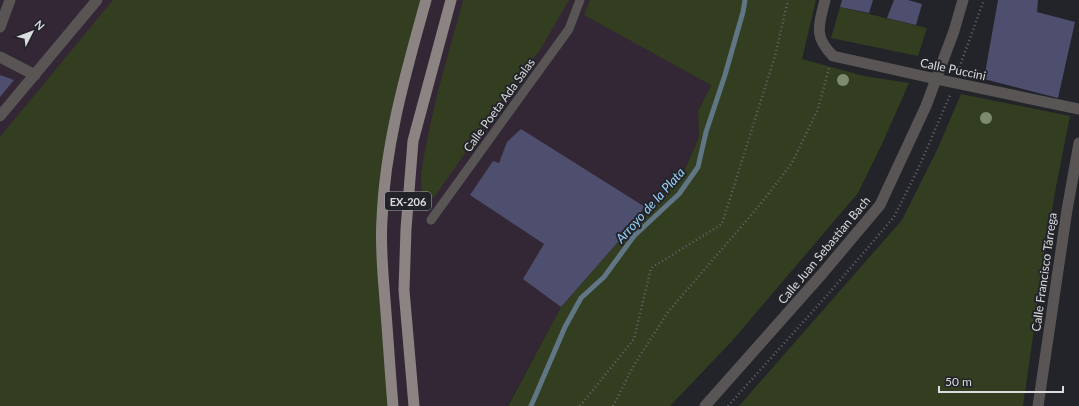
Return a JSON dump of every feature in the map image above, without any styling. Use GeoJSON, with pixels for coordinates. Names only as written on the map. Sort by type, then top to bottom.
{"type":"FeatureCollection","features":[{"type":"Feature","properties":{"kind":"main road"},"geometry":{"type":"LineString","coordinates":[[393,406],[381,247],[384,178],[395,118],[408,62],[426,0]]}},
{"type":"Feature","properties":{"kind":"main road","name":"EX-206"},"geometry":{"type":"LineString","coordinates":[[414,406],[404,290],[406,229],[413,141],[450,0]]}},
{"type":"Feature","properties":{"kind":"street"},"geometry":{"type":"LineString","coordinates":[[0,27],[10,0]]}},
{"type":"Feature","properties":{"kind":"street"},"geometry":{"type":"LineString","coordinates":[[0,116],[97,0]]}},
{"type":"Feature","properties":{"kind":"street","name":"Calle Puccini"},"geometry":{"type":"LineString","coordinates":[[825,0],[820,19],[819,36],[824,48],[833,56],[1079,109]]}},
{"type":"Feature","properties":{"kind":"street","name":"Calle Juan Sebastian Bach"},"geometry":{"type":"LineString","coordinates":[[705,406],[817,280],[880,205],[926,106],[954,31],[963,0]]}},
{"type":"Feature","properties":{"kind":"street"},"geometry":{"type":"LineString","coordinates":[[0,57],[35,75]]}},
{"type":"Feature","properties":{"kind":"street","name":"Calle Francisco Tárrega"},"geometry":{"type":"LineString","coordinates":[[1038,406],[1067,210],[1079,143]]}},
{"type":"Feature","properties":{"kind":"lane","name":"Calle Poeta Ada Salas"},"geometry":{"type":"LineString","coordinates":[[431,220],[569,29],[580,0]]}},
{"type":"Feature","properties":{"kind":"path"},"geometry":{"type":"LineString","coordinates":[[580,406],[634,339],[651,268],[722,224],[775,56],[788,0]]}},
{"type":"Feature","properties":{"kind":"path"},"geometry":{"type":"LineString","coordinates":[[613,406],[634,365],[668,312],[759,206],[792,163],[818,109],[833,56]]}},
{"type":"Feature","properties":{"kind":"shaded area"},"geometry":{"type":"Polygon","coordinates":[[[0,0],[733,0],[724,57],[698,111],[699,137],[682,176],[618,242],[561,307],[507,406],[0,406],[0,0]]]}},
{"type":"Feature","properties":{"kind":"green space"},"geometry":{"type":"Polygon","coordinates":[[[113,0],[432,0],[408,80],[390,178],[386,259],[389,406],[0,406],[0,137],[113,0]]]}},
{"type":"Feature","properties":{"kind":"green space"},"geometry":{"type":"Polygon","coordinates":[[[463,0],[569,0],[540,50],[505,96],[435,196],[429,199],[422,196],[421,188],[424,158],[444,68],[463,0]]]}},
{"type":"Feature","properties":{"kind":"green space"},"geometry":{"type":"Polygon","coordinates":[[[590,0],[816,0],[802,59],[864,76],[909,83],[858,193],[732,341],[670,406],[508,406],[561,307],[618,242],[682,176],[699,137],[698,111],[711,85],[584,15],[590,0]]]}},
{"type":"Feature","properties":{"kind":"green space"},"geometry":{"type":"Polygon","coordinates":[[[840,7],[927,28],[918,56],[831,38],[840,7]]]}},
{"type":"Feature","properties":{"kind":"green space"},"geometry":{"type":"Polygon","coordinates":[[[961,94],[1070,116],[1055,192],[1023,406],[739,406],[902,220],[938,148],[961,94]]]}},
{"type":"Feature","properties":{"kind":"building"},"geometry":{"type":"Polygon","coordinates":[[[842,0],[873,0],[869,13],[840,7],[842,0]]]}},
{"type":"Feature","properties":{"kind":"building"},"geometry":{"type":"Polygon","coordinates":[[[894,0],[908,0],[922,4],[916,25],[887,18],[894,0]]]}},
{"type":"Feature","properties":{"kind":"building"},"geometry":{"type":"Polygon","coordinates":[[[998,0],[1038,0],[1037,12],[1075,22],[1058,98],[984,79],[998,0]]]}},
{"type":"Feature","properties":{"kind":"building"},"geometry":{"type":"Polygon","coordinates":[[[0,75],[14,80],[0,97],[0,75]]]}},
{"type":"Feature","properties":{"kind":"building"},"geometry":{"type":"Polygon","coordinates":[[[521,129],[645,207],[618,242],[561,307],[523,279],[544,244],[470,195],[493,161],[499,163],[507,142],[521,129]]]}},
{"type":"Feature","properties":{"kind":"waterway","name":"Arroyo de la Plata"},"geometry":{"type":"LineString","coordinates":[[531,406],[565,327],[581,298],[604,277],[634,236],[679,194],[698,167],[706,132],[725,75],[745,0]]}}]}
